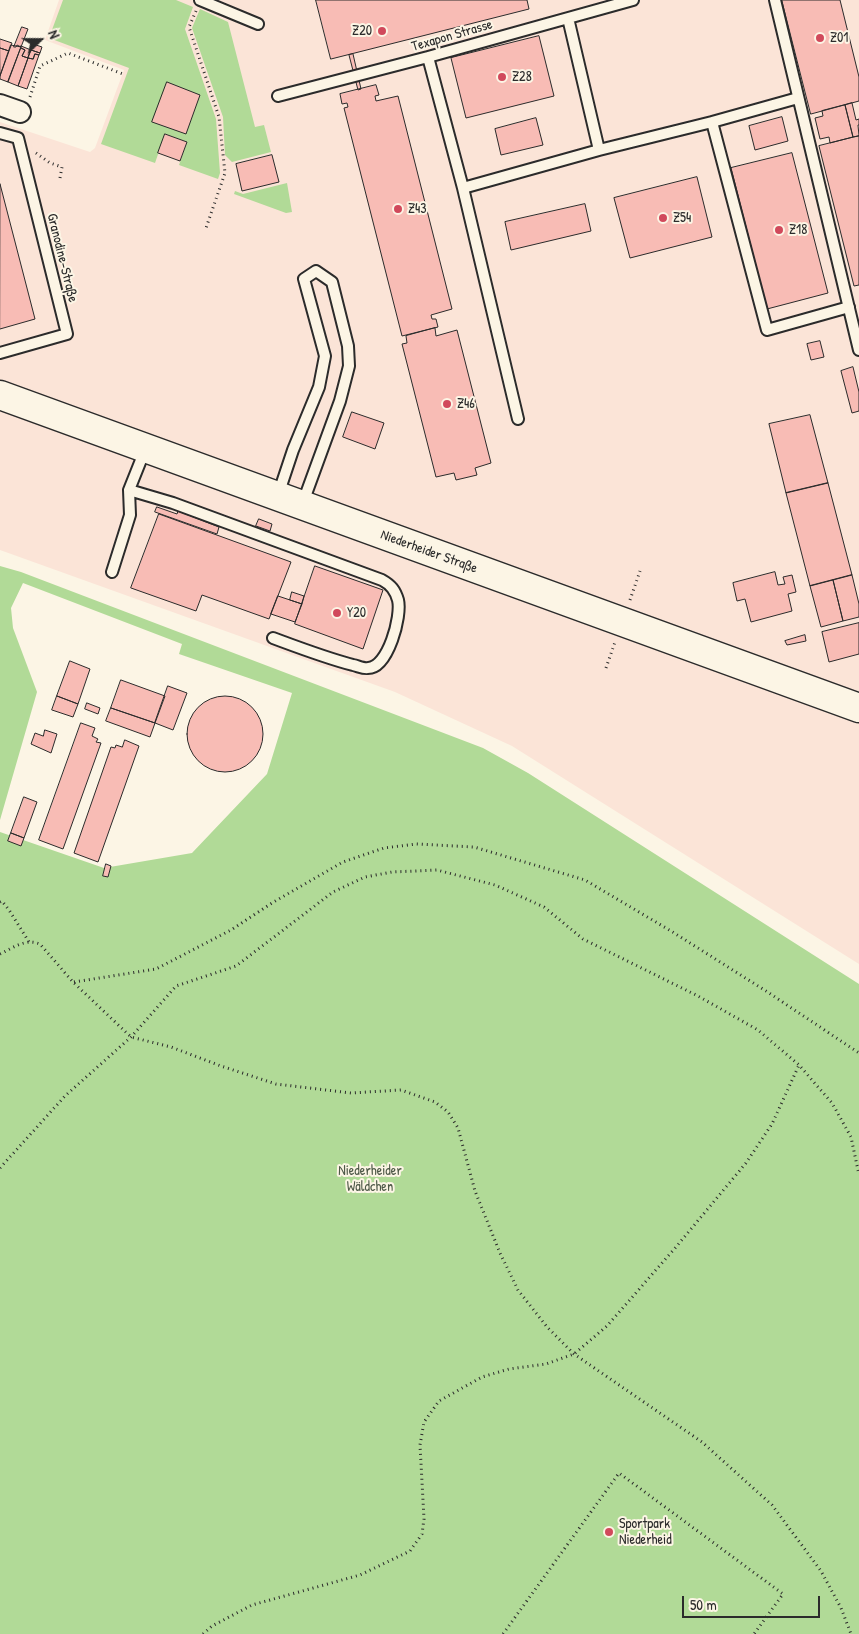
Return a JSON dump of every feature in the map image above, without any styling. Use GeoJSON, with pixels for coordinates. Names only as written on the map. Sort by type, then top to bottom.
{"type":"FeatureCollection","features":[{"type":"Feature","properties":{"kind":"street"},"geometry":{"type":"LineString","coordinates":[[0,105],[24,105]]}},
{"type":"Feature","properties":{"kind":"street","name":"Niederheider Straße"},"geometry":{"type":"LineString","coordinates":[[0,395],[859,708]]}},
{"type":"Feature","properties":{"kind":"lane"},"geometry":{"type":"LineString","coordinates":[[200,0],[258,24]]}},
{"type":"Feature","properties":{"kind":"lane","name":"Texapon Strasse"},"geometry":{"type":"LineString","coordinates":[[278,96],[428,57],[633,0]]}},
{"type":"Feature","properties":{"kind":"lane"},"geometry":{"type":"LineString","coordinates":[[775,0],[859,350]]}},
{"type":"Feature","properties":{"kind":"lane"},"geometry":{"type":"LineString","coordinates":[[568,18],[599,150]]}},
{"type":"Feature","properties":{"kind":"lane"},"geometry":{"type":"LineString","coordinates":[[428,57],[463,188],[518,419]]}},
{"type":"Feature","properties":{"kind":"lane"},"geometry":{"type":"LineString","coordinates":[[463,188],[798,98]]}},
{"type":"Feature","properties":{"kind":"lane"},"geometry":{"type":"LineString","coordinates":[[712,122],[767,330],[849,308]]}},
{"type":"Feature","properties":{"kind":"lane","name":"Granodine-Straße"},"geometry":{"type":"LineString","coordinates":[[0,133],[18,138],[67,334],[0,353]]}},
{"type":"Feature","properties":{"kind":"lane"},"geometry":{"type":"LineString","coordinates":[[316,271],[332,282],[348,346],[349,366],[340,401],[289,501],[294,450],[319,386],[325,356],[304,278],[316,271]]}},
{"type":"Feature","properties":{"kind":"lane"},"geometry":{"type":"LineString","coordinates":[[112,572],[130,515],[129,490],[145,449]]}},
{"type":"Feature","properties":{"kind":"lane"},"geometry":{"type":"LineString","coordinates":[[129,490],[172,503],[382,580],[392,586],[398,601],[398,620],[384,658],[376,666],[368,668],[343,662],[274,638]]}},
{"type":"Feature","properties":{"kind":"path"},"geometry":{"type":"LineString","coordinates":[[200,0],[189,27],[219,116],[225,173],[206,228]]}},
{"type":"Feature","properties":{"kind":"path"},"geometry":{"type":"LineString","coordinates":[[24,105],[40,66],[68,53],[123,74]]}},
{"type":"Feature","properties":{"kind":"path"},"geometry":{"type":"LineString","coordinates":[[48,162],[62,168],[60,178]]}},
{"type":"Feature","properties":{"kind":"path"},"geometry":{"type":"LineString","coordinates":[[630,600],[640,571]]}},
{"type":"Feature","properties":{"kind":"path"},"geometry":{"type":"LineString","coordinates":[[606,668],[614,646]]}},
{"type":"Feature","properties":{"kind":"path"},"geometry":{"type":"LineString","coordinates":[[73,982],[156,968],[231,930],[272,903],[343,862],[384,848],[416,844],[474,847],[585,880],[671,931],[859,1053]]}},
{"type":"Feature","properties":{"kind":"path"},"geometry":{"type":"LineString","coordinates":[[0,1168],[65,1096],[131,1037],[176,986],[236,966],[333,892],[365,877],[392,872],[437,870],[495,885],[544,907],[583,939],[698,996],[758,1030],[799,1066],[832,1103],[851,1137],[859,1175]]}},
{"type":"Feature","properties":{"kind":"path"},"geometry":{"type":"LineString","coordinates":[[0,902],[10,910],[29,942]]}},
{"type":"Feature","properties":{"kind":"path"},"geometry":{"type":"LineString","coordinates":[[0,954],[29,942],[40,944],[73,982],[131,1037],[171,1047],[276,1084],[351,1092],[401,1090],[436,1102],[448,1112],[458,1128],[475,1191],[500,1253],[518,1290],[547,1327],[574,1354],[702,1442],[772,1505],[821,1571],[842,1608],[852,1634]]}},
{"type":"Feature","properties":{"kind":"path"},"geometry":{"type":"LineString","coordinates":[[203,1634],[212,1626],[252,1605],[360,1575],[410,1551],[422,1534],[424,1519],[420,1445],[424,1422],[439,1400],[482,1376],[509,1369],[546,1364],[574,1354],[607,1326],[746,1163],[772,1124],[799,1066]]}},
{"type":"Feature","properties":{"kind":"path"},"geometry":{"type":"LineString","coordinates":[[503,1634],[620,1473],[783,1594],[754,1634]]}},
{"type":"Feature","properties":{"kind":"shaded area"},"geometry":{"type":"Polygon","coordinates":[[[59,0],[859,0],[859,964],[512,746],[395,692],[0,550],[0,122],[90,152],[95,148],[124,70],[45,40],[59,0]]]}},
{"type":"Feature","properties":{"kind":"green space"},"geometry":{"type":"Polygon","coordinates":[[[63,0],[176,0],[193,7],[185,29],[216,119],[220,173],[218,179],[179,165],[187,142],[165,134],[155,163],[101,144],[129,68],[49,38],[63,0]]]}},
{"type":"Feature","properties":{"kind":"green space"},"geometry":{"type":"Polygon","coordinates":[[[200,9],[228,22],[255,127],[264,125],[271,152],[232,162],[225,155],[223,117],[192,28],[200,9]]]}},
{"type":"Feature","properties":{"kind":"green space"},"geometry":{"type":"Polygon","coordinates":[[[287,183],[292,212],[286,213],[234,194],[235,191],[243,194],[287,183]]]}},
{"type":"Feature","properties":{"kind":"green space","name":"Niederheider Wäldchen"},"geometry":{"type":"Polygon","coordinates":[[[0,566],[21,572],[483,748],[528,773],[859,984],[859,1634],[0,1634],[0,832],[104,868],[192,853],[267,774],[292,693],[179,654],[182,644],[23,583],[11,608],[13,628],[37,692],[0,820],[0,566]]]}},
{"type":"Feature","properties":{"kind":"building","name":"Z20"},"geometry":{"type":"Polygon","coordinates":[[[316,0],[527,0],[529,9],[331,59],[316,0]]]}},
{"type":"Feature","properties":{"kind":"building","name":"Z01"},"geometry":{"type":"Polygon","coordinates":[[[782,0],[840,0],[859,77],[859,101],[811,114],[782,0]]]}},
{"type":"Feature","properties":{"kind":"building"},"geometry":{"type":"Polygon","coordinates":[[[22,27],[28,29],[21,47],[17,45],[14,47],[22,27]]]}},
{"type":"Feature","properties":{"kind":"building","name":"Z28"},"geometry":{"type":"Polygon","coordinates":[[[539,36],[554,96],[466,118],[451,58],[539,36]]]}},
{"type":"Feature","properties":{"kind":"building"},"geometry":{"type":"Polygon","coordinates":[[[0,39],[12,43],[9,51],[0,48],[0,39]]]}},
{"type":"Feature","properties":{"kind":"building"},"geometry":{"type":"Polygon","coordinates":[[[33,44],[42,47],[40,53],[31,50],[33,44]]]}},
{"type":"Feature","properties":{"kind":"building"},"geometry":{"type":"Polygon","coordinates":[[[11,45],[21,47],[8,82],[0,79],[0,76],[11,45]]]}},
{"type":"Feature","properties":{"kind":"building"},"geometry":{"type":"Polygon","coordinates":[[[21,46],[31,50],[28,58],[22,56],[25,50],[21,46]]]}},
{"type":"Feature","properties":{"kind":"building"},"geometry":{"type":"Polygon","coordinates":[[[0,48],[9,51],[0,76],[0,48]]]}},
{"type":"Feature","properties":{"kind":"building"},"geometry":{"type":"Polygon","coordinates":[[[21,48],[25,50],[22,56],[28,58],[18,86],[8,82],[21,48]]]}},
{"type":"Feature","properties":{"kind":"building"},"geometry":{"type":"Polygon","coordinates":[[[31,50],[40,53],[39,55],[35,54],[33,59],[28,58],[31,50]]]}},
{"type":"Feature","properties":{"kind":"building"},"geometry":{"type":"Polygon","coordinates":[[[35,54],[39,55],[27,89],[18,86],[28,58],[33,59],[35,54]]]}},
{"type":"Feature","properties":{"kind":"building"},"geometry":{"type":"Polygon","coordinates":[[[353,54],[361,89],[358,90],[349,55],[353,54]]]}},
{"type":"Feature","properties":{"kind":"building"},"geometry":{"type":"Polygon","coordinates":[[[167,82],[200,95],[186,134],[152,122],[167,82]]]}},
{"type":"Feature","properties":{"kind":"building","name":"Z43"},"geometry":{"type":"Polygon","coordinates":[[[376,85],[379,95],[375,96],[376,101],[398,96],[452,309],[431,315],[432,319],[436,319],[438,327],[402,336],[344,108],[348,107],[347,103],[342,104],[340,94],[376,85]]]}},
{"type":"Feature","properties":{"kind":"building"},"geometry":{"type":"Polygon","coordinates":[[[852,103],[856,120],[859,119],[859,136],[853,137],[845,105],[852,103]]]}},
{"type":"Feature","properties":{"kind":"building"},"geometry":{"type":"Polygon","coordinates":[[[845,105],[853,137],[830,143],[829,137],[820,139],[815,118],[823,116],[822,111],[845,105]]]}},
{"type":"Feature","properties":{"kind":"building"},"geometry":{"type":"Polygon","coordinates":[[[782,117],[788,141],[755,150],[749,126],[782,117]]]}},
{"type":"Feature","properties":{"kind":"building"},"geometry":{"type":"Polygon","coordinates":[[[536,118],[543,145],[501,155],[495,129],[536,118]]]}},
{"type":"Feature","properties":{"kind":"building"},"geometry":{"type":"Polygon","coordinates":[[[165,134],[187,142],[180,161],[158,153],[165,134]]]}},
{"type":"Feature","properties":{"kind":"building"},"geometry":{"type":"Polygon","coordinates":[[[859,136],[859,285],[854,286],[819,146],[859,136]]]}},
{"type":"Feature","properties":{"kind":"building","name":"Z18"},"geometry":{"type":"Polygon","coordinates":[[[792,153],[828,293],[767,309],[731,168],[792,153]]]}},
{"type":"Feature","properties":{"kind":"building"},"geometry":{"type":"Polygon","coordinates":[[[272,155],[279,182],[242,191],[236,164],[272,155]]]}},
{"type":"Feature","properties":{"kind":"building","name":"Z54"},"geometry":{"type":"Polygon","coordinates":[[[697,177],[712,237],[630,258],[614,198],[697,177]]]}},
{"type":"Feature","properties":{"kind":"building"},"geometry":{"type":"Polygon","coordinates":[[[0,184],[35,319],[0,329],[0,184]]]}},
{"type":"Feature","properties":{"kind":"building"},"geometry":{"type":"Polygon","coordinates":[[[585,204],[591,231],[511,250],[505,222],[585,204]]]}},
{"type":"Feature","properties":{"kind":"building","name":"Z46"},"geometry":{"type":"Polygon","coordinates":[[[435,328],[436,336],[457,330],[491,463],[475,468],[477,475],[456,480],[454,473],[436,477],[402,344],[407,343],[406,336],[435,328]]]}},
{"type":"Feature","properties":{"kind":"building"},"geometry":{"type":"Polygon","coordinates":[[[820,341],[824,357],[811,360],[807,344],[820,341]]]}},
{"type":"Feature","properties":{"kind":"building"},"geometry":{"type":"Polygon","coordinates":[[[853,367],[859,392],[859,411],[852,413],[841,371],[853,367]]]}},
{"type":"Feature","properties":{"kind":"building"},"geometry":{"type":"Polygon","coordinates":[[[352,412],[384,423],[375,449],[343,437],[352,412]]]}},
{"type":"Feature","properties":{"kind":"building"},"geometry":{"type":"Polygon","coordinates":[[[810,415],[828,483],[786,493],[769,424],[810,415]]]}},
{"type":"Feature","properties":{"kind":"building"},"geometry":{"type":"Polygon","coordinates":[[[828,483],[852,575],[810,586],[786,493],[828,483]]]}},
{"type":"Feature","properties":{"kind":"building"},"geometry":{"type":"Polygon","coordinates":[[[157,507],[177,514],[178,511],[219,527],[217,534],[155,512],[157,507]]]}},
{"type":"Feature","properties":{"kind":"building"},"geometry":{"type":"Polygon","coordinates":[[[159,514],[291,562],[269,619],[202,595],[196,611],[131,588],[159,514]]]}},
{"type":"Feature","properties":{"kind":"building"},"geometry":{"type":"Polygon","coordinates":[[[259,519],[272,524],[270,531],[256,526],[259,519]]]}},
{"type":"Feature","properties":{"kind":"building","name":"Y20"},"geometry":{"type":"Polygon","coordinates":[[[315,566],[383,590],[363,649],[295,624],[315,566]]]}},
{"type":"Feature","properties":{"kind":"building"},"geometry":{"type":"Polygon","coordinates":[[[775,572],[778,585],[785,584],[783,577],[792,575],[796,592],[788,594],[792,611],[751,622],[745,599],[737,601],[733,583],[775,572]]]}},
{"type":"Feature","properties":{"kind":"building"},"geometry":{"type":"Polygon","coordinates":[[[852,575],[859,604],[859,617],[843,621],[833,580],[852,575]]]}},
{"type":"Feature","properties":{"kind":"building"},"geometry":{"type":"Polygon","coordinates":[[[833,580],[843,621],[821,627],[810,586],[833,580]]]}},
{"type":"Feature","properties":{"kind":"building"},"geometry":{"type":"Polygon","coordinates":[[[292,592],[304,596],[302,604],[290,600],[292,592]]]}},
{"type":"Feature","properties":{"kind":"building"},"geometry":{"type":"Polygon","coordinates":[[[278,596],[302,604],[295,622],[271,614],[278,596]]]}},
{"type":"Feature","properties":{"kind":"building"},"geometry":{"type":"Polygon","coordinates":[[[859,623],[859,654],[829,662],[822,632],[859,623]]]}},
{"type":"Feature","properties":{"kind":"building"},"geometry":{"type":"Polygon","coordinates":[[[805,635],[806,641],[787,645],[785,641],[805,635]]]}},
{"type":"Feature","properties":{"kind":"building"},"geometry":{"type":"Polygon","coordinates":[[[70,661],[90,669],[78,704],[57,696],[70,661]]]}},
{"type":"Feature","properties":{"kind":"building"},"geometry":{"type":"Polygon","coordinates":[[[121,680],[165,696],[155,723],[111,708],[121,680]]]}},
{"type":"Feature","properties":{"kind":"building"},"geometry":{"type":"Polygon","coordinates":[[[168,686],[187,693],[173,730],[155,723],[168,686]]]}},
{"type":"Feature","properties":{"kind":"building"},"geometry":{"type":"Polygon","coordinates":[[[57,696],[78,704],[73,717],[52,710],[57,696]]]}},
{"type":"Feature","properties":{"kind":"building"},"geometry":{"type":"Polygon","coordinates":[[[225,696],[239,699],[252,707],[260,720],[263,734],[260,748],[252,761],[239,769],[225,772],[211,769],[198,761],[190,748],[187,734],[190,720],[198,707],[211,699],[225,696]]]}},
{"type":"Feature","properties":{"kind":"building"},"geometry":{"type":"Polygon","coordinates":[[[87,703],[100,708],[98,714],[85,709],[87,703]]]}},
{"type":"Feature","properties":{"kind":"building"},"geometry":{"type":"Polygon","coordinates":[[[111,708],[155,723],[150,737],[106,721],[111,708]]]}},
{"type":"Feature","properties":{"kind":"building"},"geometry":{"type":"Polygon","coordinates":[[[81,723],[95,728],[92,736],[98,739],[96,742],[101,743],[63,849],[39,840],[81,723]]]}},
{"type":"Feature","properties":{"kind":"building"},"geometry":{"type":"Polygon","coordinates":[[[45,730],[57,734],[51,753],[31,744],[35,733],[43,736],[45,730]]]}},
{"type":"Feature","properties":{"kind":"building"},"geometry":{"type":"Polygon","coordinates":[[[125,740],[139,746],[98,862],[74,853],[111,747],[115,748],[116,745],[122,747],[125,740]]]}},
{"type":"Feature","properties":{"kind":"building"},"geometry":{"type":"Polygon","coordinates":[[[24,797],[37,802],[24,838],[11,833],[24,797]]]}},
{"type":"Feature","properties":{"kind":"building"},"geometry":{"type":"Polygon","coordinates":[[[11,833],[24,838],[21,846],[8,841],[11,833]]]}},
{"type":"Feature","properties":{"kind":"building"},"geometry":{"type":"Polygon","coordinates":[[[106,864],[111,866],[108,877],[103,876],[106,864]]]}},
{"type":"Feature","properties":{"kind":"place","name":"Z20"},"geometry":{"type":"Point","coordinates":[382,31]}},
{"type":"Feature","properties":{"kind":"place","name":"Z01"},"geometry":{"type":"Point","coordinates":[820,38]}},
{"type":"Feature","properties":{"kind":"place","name":"Z28"},"geometry":{"type":"Point","coordinates":[502,77]}},
{"type":"Feature","properties":{"kind":"place","name":"Z43"},"geometry":{"type":"Point","coordinates":[398,209]}},
{"type":"Feature","properties":{"kind":"place","name":"Z54"},"geometry":{"type":"Point","coordinates":[663,218]}},
{"type":"Feature","properties":{"kind":"place","name":"Z18"},"geometry":{"type":"Point","coordinates":[779,230]}},
{"type":"Feature","properties":{"kind":"place","name":"Z46"},"geometry":{"type":"Point","coordinates":[447,404]}},
{"type":"Feature","properties":{"kind":"place","name":"Y20"},"geometry":{"type":"Point","coordinates":[337,613]}},
{"type":"Feature","properties":{"kind":"place","name":"Sportpark Niederheid"},"geometry":{"type":"Point","coordinates":[609,1532]}}]}
